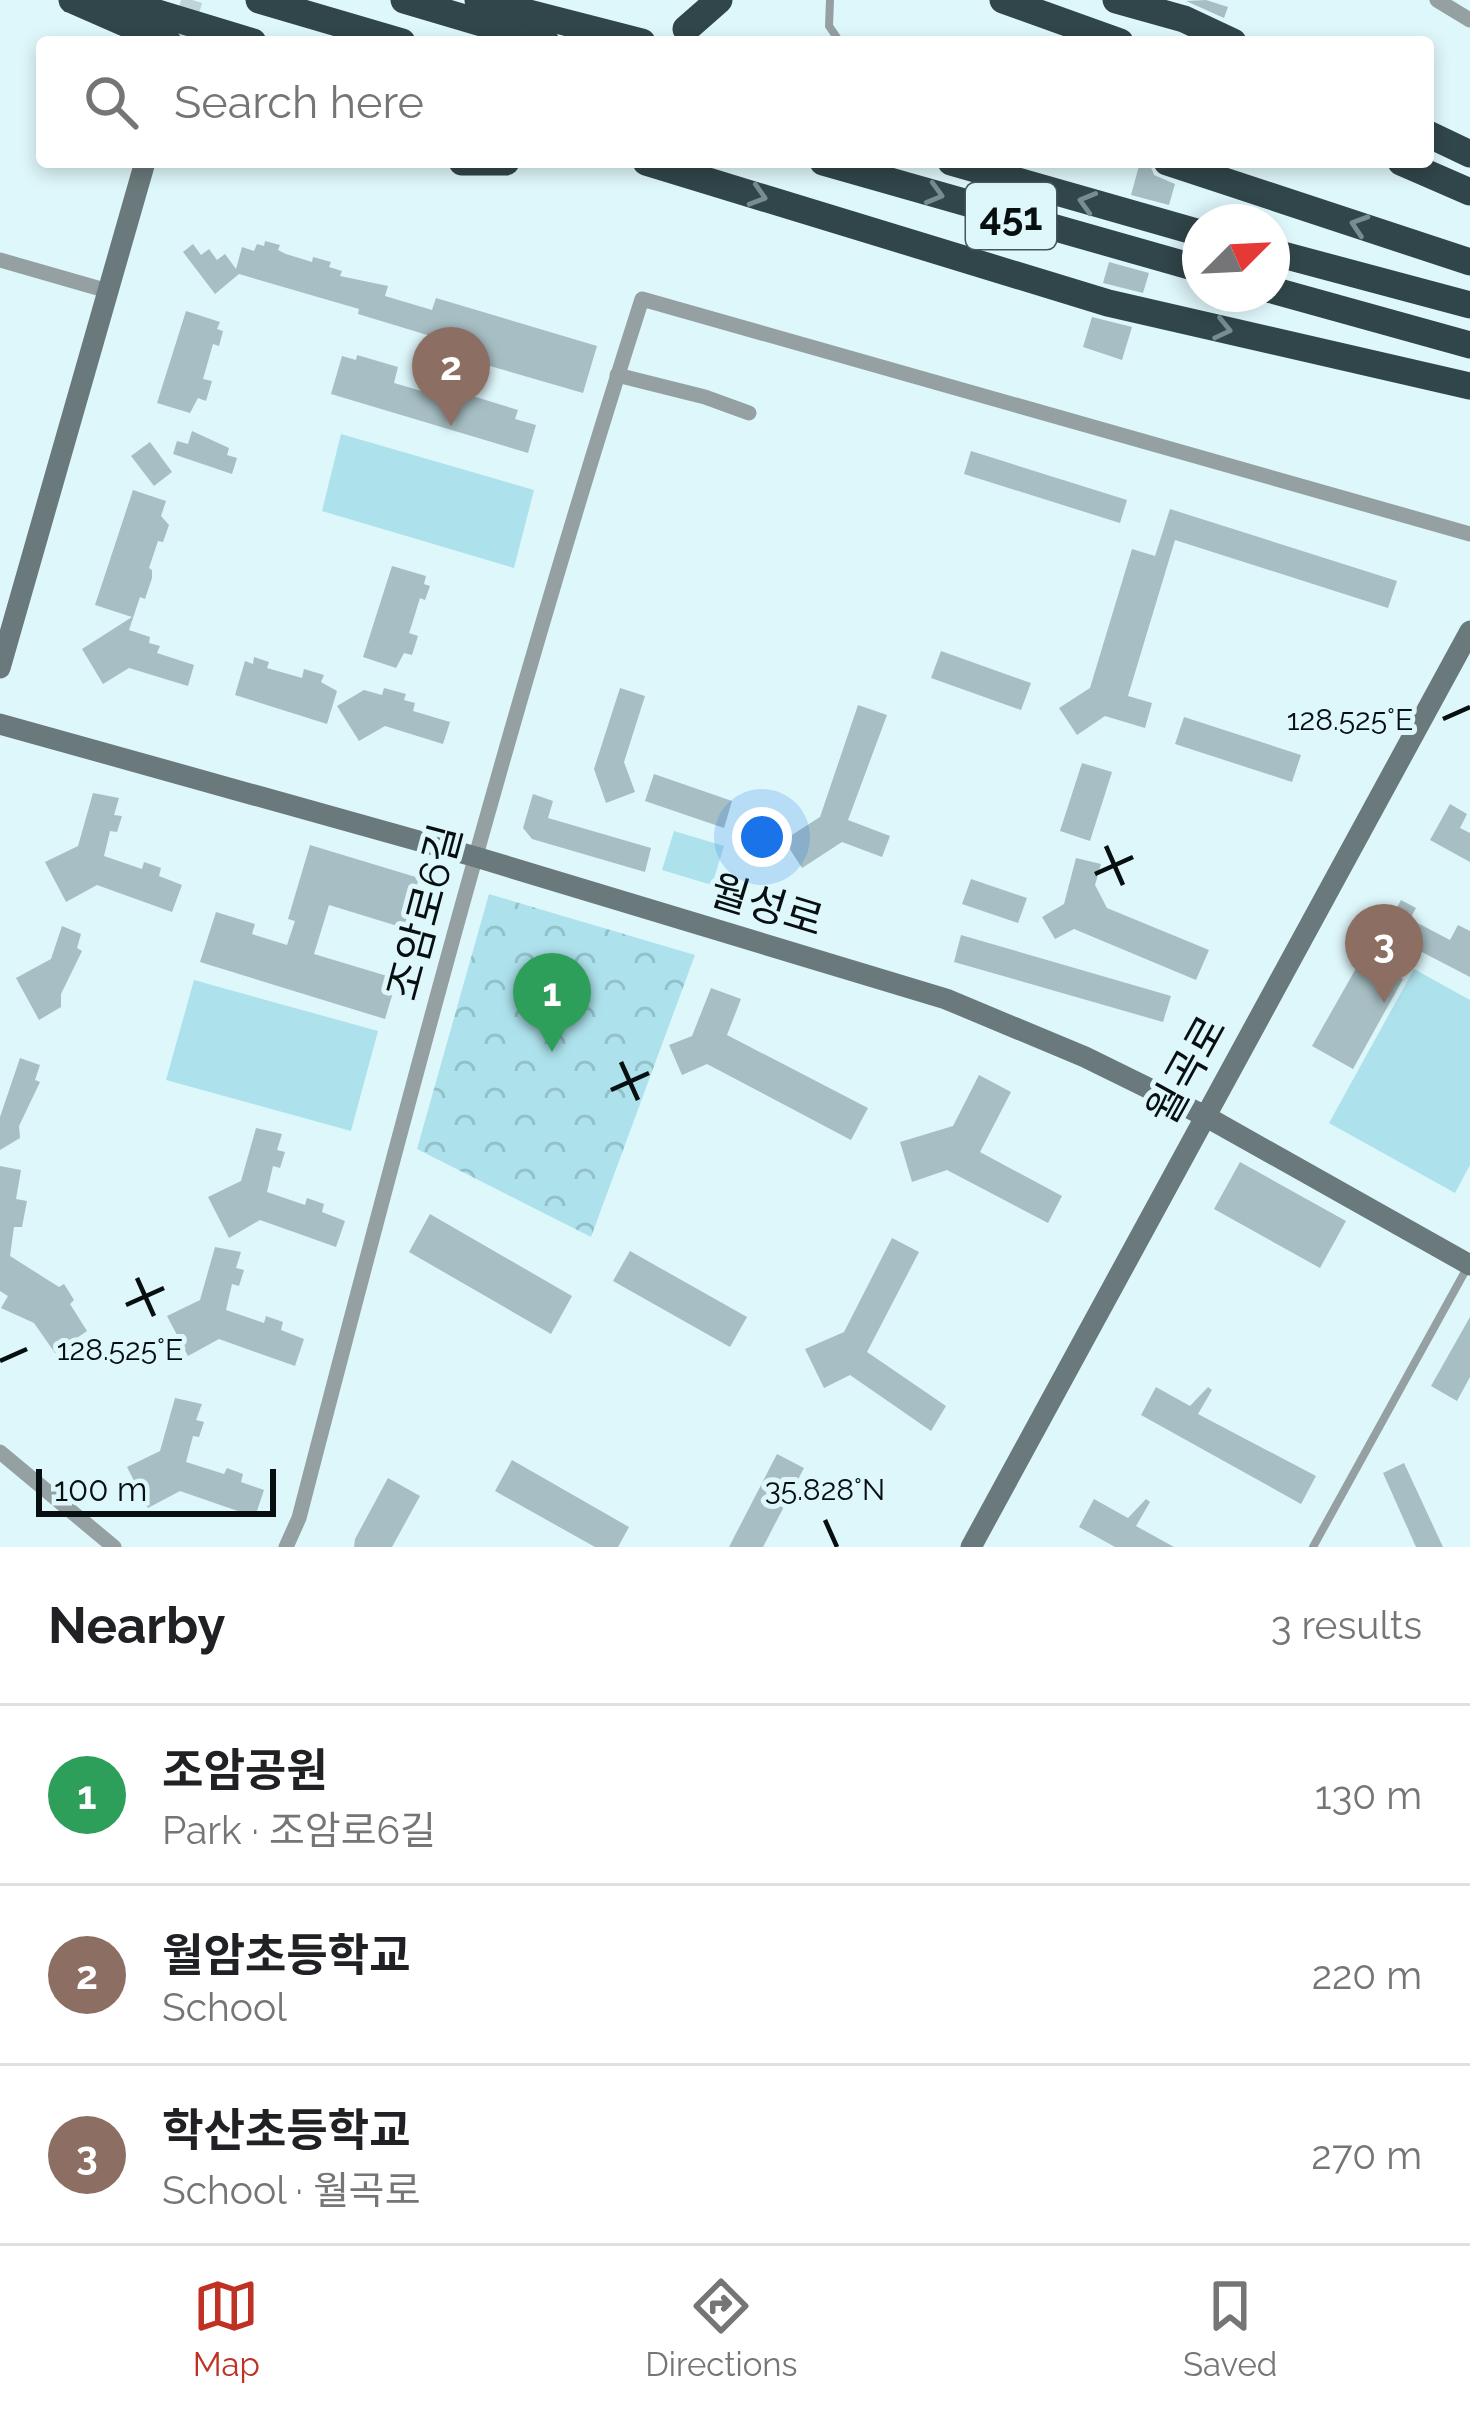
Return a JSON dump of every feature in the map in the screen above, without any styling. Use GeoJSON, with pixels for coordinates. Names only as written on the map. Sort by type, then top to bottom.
{"type":"FeatureCollection","features":[{"type":"Feature","properties":{"kind":"highway"},"geometry":{"type":"LineString","coordinates":[[72,0],[154,36]]}},
{"type":"Feature","properties":{"kind":"highway"},"geometry":{"type":"LineString","coordinates":[[115,0],[233,36]]}},
{"type":"Feature","properties":{"kind":"highway"},"geometry":{"type":"LineString","coordinates":[[259,0],[382,36]]}},
{"type":"Feature","properties":{"kind":"highway"},"geometry":{"type":"LineString","coordinates":[[404,0],[526,36]]}},
{"type":"Feature","properties":{"kind":"highway"},"geometry":{"type":"LineString","coordinates":[[478,0],[619,36]]}},
{"type":"Feature","properties":{"kind":"highway"},"geometry":{"type":"LineString","coordinates":[[686,29],[719,0]]}},
{"type":"Feature","properties":{"kind":"highway"},"geometry":{"type":"LineString","coordinates":[[1004,0],[1103,36]]}},
{"type":"Feature","properties":{"kind":"highway"},"geometry":{"type":"LineString","coordinates":[[1116,0],[1184,19],[1220,36]]}},
{"type":"Feature","properties":{"kind":"highway"},"geometry":{"type":"LineString","coordinates":[[1434,137],[1470,154]]}},
{"type":"Feature","properties":{"kind":"highway"},"geometry":{"type":"LineString","coordinates":[[666,168],[1108,303],[1470,386]]}},
{"type":"Feature","properties":{"kind":"highway","name":"451"},"geometry":{"type":"LineString","coordinates":[[844,168],[1182,264]]}},
{"type":"Feature","properties":{"kind":"highway","name":"451"},"geometry":{"type":"LineString","coordinates":[[972,168],[1182,228]]}},
{"type":"Feature","properties":{"kind":"highway"},"geometry":{"type":"LineString","coordinates":[[1185,168],[1470,262]]}},
{"type":"Feature","properties":{"kind":"highway"},"geometry":{"type":"LineString","coordinates":[[1415,168],[1470,192]]}},
{"type":"Feature","properties":{"kind":"highway"},"geometry":{"type":"LineString","coordinates":[[1290,258],[1470,305]]}},
{"type":"Feature","properties":{"kind":"highway"},"geometry":{"type":"LineString","coordinates":[[1290,295],[1470,345]]}},
{"type":"Feature","properties":{"kind":"street"},"geometry":{"type":"LineString","coordinates":[[1436,0],[1470,20]]}},
{"type":"Feature","properties":{"kind":"street"},"geometry":{"type":"LineString","coordinates":[[0,668],[143,168]]}},
{"type":"Feature","properties":{"kind":"street"},"geometry":{"type":"LineString","coordinates":[[0,260],[108,291]]}},
{"type":"Feature","properties":{"kind":"street","name":"조암로6길"},"geometry":{"type":"LineString","coordinates":[[286,1547],[299,1518],[476,856],[642,299],[1470,534]]}},
{"type":"Feature","properties":{"kind":"street"},"geometry":{"type":"LineString","coordinates":[[617,375],[748,413]]}},
{"type":"Feature","properties":{"kind":"street","name":"월곡로"},"geometry":{"type":"LineString","coordinates":[[971,1547],[1470,631]]}},
{"type":"Feature","properties":{"kind":"street","name":"월성로"},"geometry":{"type":"LineString","coordinates":[[0,724],[476,856],[946,999],[1085,1057],[1205,1115],[1470,1264]]}},
{"type":"Feature","properties":{"kind":"street"},"geometry":{"type":"LineString","coordinates":[[0,1452],[114,1547]]}},
{"type":"Feature","properties":{"kind":"lane"},"geometry":{"type":"LineString","coordinates":[[830,0],[829,26],[836,36]]}},
{"type":"Feature","properties":{"kind":"lane"},"geometry":{"type":"LineString","coordinates":[[1312,1547],[1470,1264]]}},
{"type":"Feature","properties":{"kind":"green space"},"geometry":{"type":"Polygon","coordinates":[[[341,434],[534,490],[514,568],[322,511],[341,434]]]}},
{"type":"Feature","properties":{"kind":"green space"},"geometry":{"type":"Polygon","coordinates":[[[674,831],[724,846],[712,885],[662,870],[674,831]]]}},
{"type":"Feature","properties":{"kind":"green space"},"geometry":{"type":"Polygon","coordinates":[[[489,894],[695,955],[591,1237],[417,1149],[489,894]]]}},
{"type":"Feature","properties":{"kind":"green space"},"geometry":{"type":"Polygon","coordinates":[[[1414,969],[1470,1000],[1470,1165],[1455,1193],[1329,1123],[1414,969]]]}},
{"type":"Feature","properties":{"kind":"green space"},"geometry":{"type":"Polygon","coordinates":[[[194,980],[378,1031],[351,1131],[166,1080],[194,980]]]}},
{"type":"Feature","properties":{"kind":"building"},"geometry":{"type":"Polygon","coordinates":[[[1206,0],[1228,7],[1224,18],[1186,1],[1206,0]]]}},
{"type":"Feature","properties":{"kind":"building"},"geometry":{"type":"Polygon","coordinates":[[[1138,168],[1151,168],[1154,175],[1175,184],[1169,205],[1131,195],[1138,168]]]}},
{"type":"Feature","properties":{"kind":"building"},"geometry":{"type":"Polygon","coordinates":[[[265,241],[280,245],[278,250],[286,254],[331,262],[329,267],[342,271],[340,276],[388,286],[385,296],[432,310],[436,298],[597,346],[583,393],[476,362],[466,394],[518,410],[515,419],[536,425],[528,453],[331,394],[342,356],[356,360],[357,355],[398,367],[394,383],[432,394],[447,341],[239,274],[215,294],[183,252],[193,244],[201,255],[209,249],[217,260],[225,254],[236,269],[242,247],[254,251],[265,241]]]}},
{"type":"Feature","properties":{"kind":"building"},"geometry":{"type":"Polygon","coordinates":[[[1109,262],[1149,273],[1143,293],[1103,283],[1109,262]]]}},
{"type":"Feature","properties":{"kind":"building"},"geometry":{"type":"Polygon","coordinates":[[[186,311],[220,322],[217,329],[223,331],[219,346],[213,344],[203,379],[212,381],[206,401],[198,398],[190,413],[157,403],[186,311]]]}},
{"type":"Feature","properties":{"kind":"building"},"geometry":{"type":"Polygon","coordinates":[[[1092,317],[1132,327],[1122,360],[1083,347],[1092,317]]]}},
{"type":"Feature","properties":{"kind":"building"},"geometry":{"type":"Polygon","coordinates":[[[192,431],[229,448],[227,455],[237,458],[232,474],[173,454],[177,441],[188,444],[192,431]]]}},
{"type":"Feature","properties":{"kind":"building"},"geometry":{"type":"Polygon","coordinates":[[[150,442],[172,472],[154,486],[131,456],[150,442]]]}},
{"type":"Feature","properties":{"kind":"building"},"geometry":{"type":"Polygon","coordinates":[[[971,451],[1127,500],[1120,523],[964,474],[971,451]]]}},
{"type":"Feature","properties":{"kind":"building"},"geometry":{"type":"Polygon","coordinates":[[[133,490],[166,501],[161,516],[169,525],[163,542],[158,541],[149,568],[152,578],[129,630],[150,637],[149,643],[160,646],[157,653],[194,665],[188,686],[129,668],[103,684],[82,649],[132,617],[95,605],[133,490]]]}},
{"type":"Feature","properties":{"kind":"building"},"geometry":{"type":"Polygon","coordinates":[[[1170,509],[1397,581],[1388,608],[1175,540],[1128,696],[1152,703],[1145,728],[1105,716],[1077,735],[1059,708],[1090,688],[1132,549],[1155,556],[1170,509]]]}},
{"type":"Feature","properties":{"kind":"building"},"geometry":{"type":"Polygon","coordinates":[[[392,566],[426,576],[424,584],[430,586],[425,600],[420,598],[409,633],[418,636],[412,655],[404,653],[396,668],[363,657],[392,566]]]}},
{"type":"Feature","properties":{"kind":"building"},"geometry":{"type":"Polygon","coordinates":[[[941,651],[1031,683],[1021,710],[931,678],[941,651]]]}},
{"type":"Feature","properties":{"kind":"building"},"geometry":{"type":"Polygon","coordinates":[[[254,657],[269,662],[267,668],[302,678],[304,669],[324,675],[321,682],[337,691],[327,724],[235,695],[245,661],[253,664],[254,657]]]}},
{"type":"Feature","properties":{"kind":"building"},"geometry":{"type":"Polygon","coordinates":[[[384,688],[406,694],[404,700],[415,703],[413,711],[450,722],[443,744],[385,726],[359,741],[337,706],[364,690],[382,695],[384,688]]]}},
{"type":"Feature","properties":{"kind":"building"},"geometry":{"type":"Polygon","coordinates":[[[620,688],[645,696],[624,762],[635,792],[606,803],[594,769],[620,688]]]}},
{"type":"Feature","properties":{"kind":"building"},"geometry":{"type":"Polygon","coordinates":[[[858,705],[887,715],[848,820],[890,836],[882,857],[842,842],[802,868],[784,840],[820,817],[858,705]]]}},
{"type":"Feature","properties":{"kind":"building"},"geometry":{"type":"Polygon","coordinates":[[[1184,717],[1301,755],[1292,782],[1175,744],[1184,717]]]}},
{"type":"Feature","properties":{"kind":"building"},"geometry":{"type":"Polygon","coordinates":[[[1082,763],[1112,772],[1090,841],[1060,831],[1082,763]]]}},
{"type":"Feature","properties":{"kind":"building"},"geometry":{"type":"Polygon","coordinates":[[[654,774],[732,801],[724,828],[645,801],[654,774]]]}},
{"type":"Feature","properties":{"kind":"building"},"geometry":{"type":"Polygon","coordinates":[[[93,793],[119,798],[114,815],[122,816],[117,832],[110,831],[104,856],[142,869],[144,862],[161,868],[159,876],[182,885],[172,912],[97,885],[66,902],[45,862],[78,846],[93,793]]]}},
{"type":"Feature","properties":{"kind":"building"},"geometry":{"type":"Polygon","coordinates":[[[533,794],[553,801],[548,818],[651,848],[645,872],[532,839],[523,828],[533,794]]]}},
{"type":"Feature","properties":{"kind":"building"},"geometry":{"type":"Polygon","coordinates":[[[1450,804],[1467,814],[1460,828],[1470,833],[1470,862],[1430,840],[1450,804]]]}},
{"type":"Feature","properties":{"kind":"building"},"geometry":{"type":"Polygon","coordinates":[[[310,845],[419,878],[404,928],[329,905],[314,954],[397,979],[385,1019],[200,962],[216,912],[255,924],[252,934],[287,945],[295,921],[288,919],[310,845]]]}},
{"type":"Feature","properties":{"kind":"building"},"geometry":{"type":"Polygon","coordinates":[[[1076,858],[1101,864],[1095,885],[1107,908],[1209,950],[1196,980],[1074,929],[1055,939],[1042,917],[1064,904],[1076,858]]]}},
{"type":"Feature","properties":{"kind":"building"},"geometry":{"type":"Polygon","coordinates":[[[971,879],[1027,898],[1018,923],[962,904],[971,879]]]}},
{"type":"Feature","properties":{"kind":"building"},"geometry":{"type":"Polygon","coordinates":[[[1401,900],[1416,908],[1410,919],[1450,940],[1458,925],[1470,931],[1470,977],[1393,937],[1402,920],[1393,915],[1401,900]]]}},
{"type":"Feature","properties":{"kind":"building"},"geometry":{"type":"Polygon","coordinates":[[[62,926],[81,934],[77,948],[82,951],[61,994],[61,1007],[39,1020],[16,978],[51,959],[62,926]]]}},
{"type":"Feature","properties":{"kind":"building"},"geometry":{"type":"Polygon","coordinates":[[[961,935],[1171,996],[1163,1022],[954,962],[961,935]]]}},
{"type":"Feature","properties":{"kind":"building"},"geometry":{"type":"Polygon","coordinates":[[[1363,956],[1403,979],[1353,1069],[1312,1046],[1363,956]]]}},
{"type":"Feature","properties":{"kind":"building"},"geometry":{"type":"Polygon","coordinates":[[[711,988],[741,999],[727,1035],[868,1108],[851,1140],[707,1064],[682,1075],[669,1045],[692,1036],[711,988]]]}},
{"type":"Feature","properties":{"kind":"building"},"geometry":{"type":"Polygon","coordinates":[[[20,1058],[40,1065],[35,1080],[40,1082],[19,1126],[20,1138],[0,1150],[0,1117],[20,1058]]]}},
{"type":"Feature","properties":{"kind":"building"},"geometry":{"type":"Polygon","coordinates":[[[979,1075],[1011,1092],[980,1152],[1062,1196],[1048,1223],[947,1170],[912,1182],[900,1142],[953,1126],[979,1075]]]}},
{"type":"Feature","properties":{"kind":"building"},"geometry":{"type":"Polygon","coordinates":[[[256,1128],[282,1134],[277,1150],[285,1152],[280,1168],[273,1166],[267,1192],[305,1205],[307,1198],[324,1204],[322,1212],[345,1221],[336,1247],[260,1220],[229,1238],[208,1197],[241,1181],[256,1128]]]}},
{"type":"Feature","properties":{"kind":"building"},"geometry":{"type":"Polygon","coordinates":[[[1240,1162],[1346,1221],[1320,1268],[1214,1209],[1240,1162]]]}},
{"type":"Feature","properties":{"kind":"building"},"geometry":{"type":"Polygon","coordinates":[[[0,1166],[21,1170],[16,1199],[27,1201],[22,1227],[14,1227],[10,1256],[59,1287],[64,1284],[87,1331],[55,1353],[34,1323],[1,1308],[8,1296],[0,1291],[0,1166]]]}},
{"type":"Feature","properties":{"kind":"building"},"geometry":{"type":"Polygon","coordinates":[[[430,1214],[572,1296],[551,1334],[409,1252],[430,1214]]]}},
{"type":"Feature","properties":{"kind":"building"},"geometry":{"type":"Polygon","coordinates":[[[892,1238],[919,1252],[867,1352],[946,1406],[931,1431],[850,1375],[824,1388],[805,1349],[844,1332],[892,1238]]]}},
{"type":"Feature","properties":{"kind":"building"},"geometry":{"type":"Polygon","coordinates":[[[215,1247],[241,1252],[236,1268],[244,1270],[239,1286],[232,1284],[226,1310],[264,1323],[266,1316],[283,1322],[281,1330],[304,1339],[295,1366],[219,1339],[188,1356],[167,1316],[200,1300],[215,1247]]]}},
{"type":"Feature","properties":{"kind":"building"},"geometry":{"type":"Polygon","coordinates":[[[630,1251],[747,1317],[730,1347],[613,1281],[630,1251]]]}},
{"type":"Feature","properties":{"kind":"building"},"geometry":{"type":"Polygon","coordinates":[[[1470,1317],[1470,1377],[1457,1401],[1431,1386],[1470,1317]]]}},
{"type":"Feature","properties":{"kind":"building"},"geometry":{"type":"Polygon","coordinates":[[[1156,1387],[1190,1406],[1208,1387],[1212,1390],[1198,1414],[1316,1476],[1301,1504],[1141,1415],[1156,1387]]]}},
{"type":"Feature","properties":{"kind":"building"},"geometry":{"type":"Polygon","coordinates":[[[175,1398],[202,1404],[196,1420],[204,1422],[199,1437],[193,1436],[186,1462],[224,1474],[227,1468],[243,1474],[241,1482],[264,1490],[255,1517],[180,1491],[148,1508],[127,1467],[160,1451],[175,1398]]]}},
{"type":"Feature","properties":{"kind":"building"},"geometry":{"type":"Polygon","coordinates":[[[777,1454],[804,1468],[763,1547],[729,1547],[777,1454]]]}},
{"type":"Feature","properties":{"kind":"building"},"geometry":{"type":"Polygon","coordinates":[[[512,1460],[629,1527],[618,1547],[595,1547],[495,1491],[512,1460]]]}},
{"type":"Feature","properties":{"kind":"building"},"geometry":{"type":"Polygon","coordinates":[[[1404,1463],[1443,1547],[1416,1547],[1383,1473],[1404,1463]]]}},
{"type":"Feature","properties":{"kind":"building"},"geometry":{"type":"Polygon","coordinates":[[[388,1478],[420,1496],[392,1547],[354,1547],[355,1539],[388,1478]]]}},
{"type":"Feature","properties":{"kind":"building"},"geometry":{"type":"Polygon","coordinates":[[[1094,1499],[1128,1518],[1146,1499],[1150,1502],[1136,1526],[1174,1547],[1115,1547],[1079,1527],[1094,1499]]]}},
{"type":"Feature","properties":{"kind":"tunnel"},"geometry":{"type":"LineString","coordinates":[[182,36],[192,0]]}},
{"type":"Feature","properties":{"kind":"place","name":"월암초등학교"},"geometry":{"type":"Point","coordinates":[451,426]}},
{"type":"Feature","properties":{"kind":"place","name":"학산초등학교"},"geometry":{"type":"Point","coordinates":[1384,1003]}},
{"type":"Feature","properties":{"kind":"place","name":"조암공원"},"geometry":{"type":"Point","coordinates":[552,1052]}}]}
